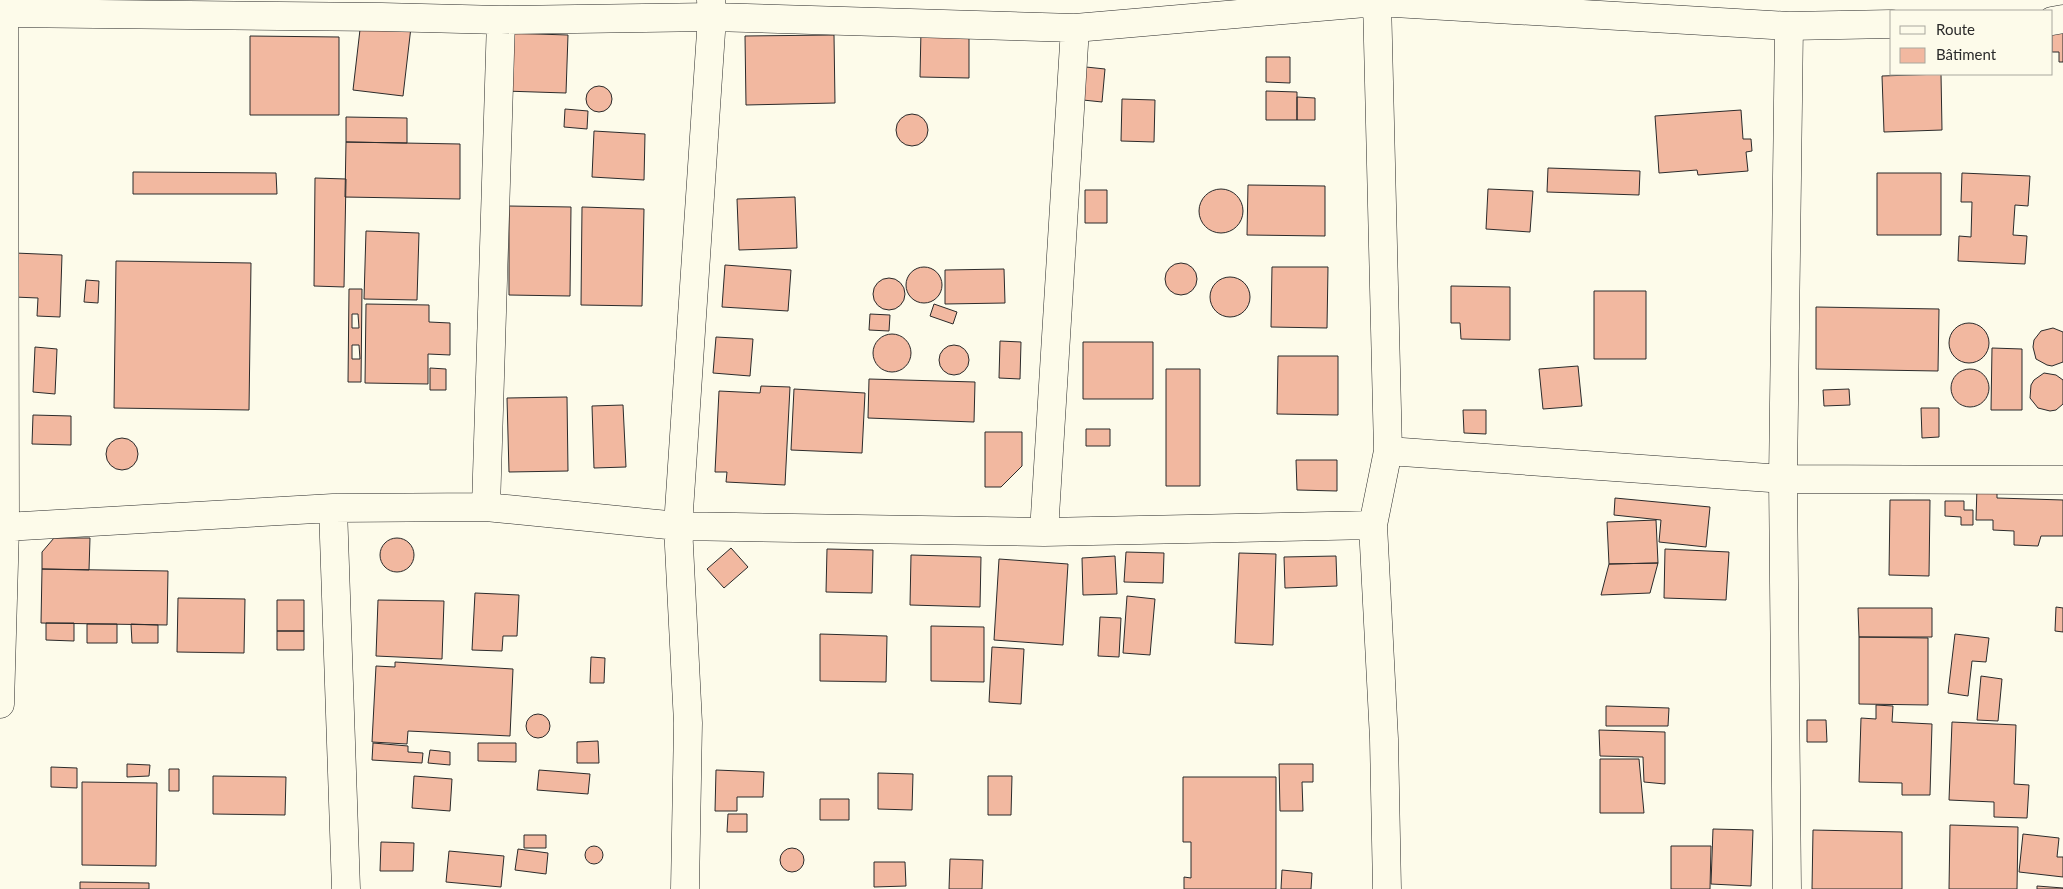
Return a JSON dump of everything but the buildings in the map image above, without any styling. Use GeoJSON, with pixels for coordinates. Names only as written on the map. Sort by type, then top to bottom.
{"type":"FeatureCollection","features":[{"type":"Feature","properties":{"kind":"street"},"geometry":{"type":"LineString","coordinates":[[1377,1],[1388,451],[1373,526],[1384,739],[1387,889]]}},
{"type":"Feature","properties":{"kind":"street"},"geometry":{"type":"LineString","coordinates":[[0,704],[5,527],[3,379],[4,7],[382,8],[501,20],[712,8],[1075,28],[1377,1],[1789,26],[1890,24]]}},
{"type":"Feature","properties":{"kind":"street"},"geometry":{"type":"LineString","coordinates":[[685,889],[688,723],[678,526],[712,8]]}},
{"type":"Feature","properties":{"kind":"street"},"geometry":{"type":"LineString","coordinates":[[486,507],[501,20]]}},
{"type":"Feature","properties":{"kind":"street"},"geometry":{"type":"LineString","coordinates":[[1787,889],[1783,479],[1789,26]]}},
{"type":"Feature","properties":{"kind":"street"},"geometry":{"type":"LineString","coordinates":[[1044,532],[1075,28]]}},
{"type":"Feature","properties":{"kind":"street"},"geometry":{"type":"LineString","coordinates":[[1388,451],[1783,479],[2063,480]]}},
{"type":"Feature","properties":{"kind":"street"},"geometry":{"type":"LineString","coordinates":[[5,527],[333,508],[486,507],[678,526],[1044,532],[1373,526]]}},
{"type":"Feature","properties":{"kind":"street"},"geometry":{"type":"LineString","coordinates":[[333,508],[346,889]]}}]}
